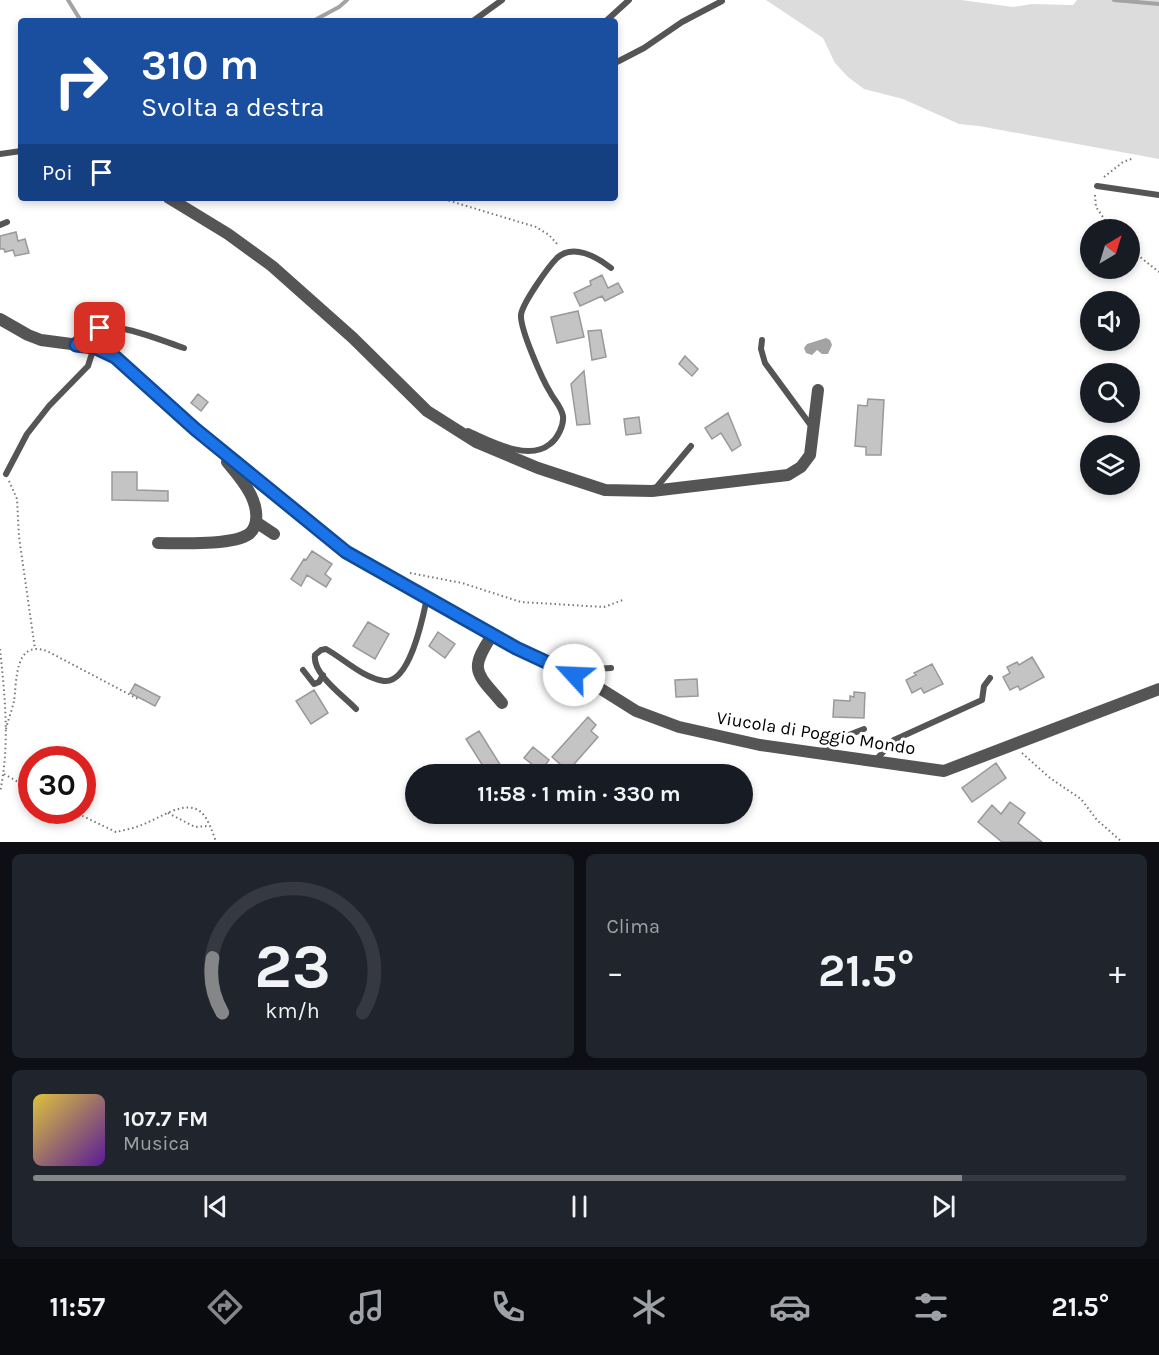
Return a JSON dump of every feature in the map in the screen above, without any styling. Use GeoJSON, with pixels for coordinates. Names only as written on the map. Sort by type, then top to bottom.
{"type":"FeatureCollection","features":[{"type":"Feature","properties":{"kind":"street"},"geometry":{"type":"LineString","coordinates":[[174,201],[228,234],[272,266],[353,338],[427,411],[476,442],[538,468],[605,490],[652,491],[788,475],[801,467],[810,456],[818,390]]}},
{"type":"Feature","properties":{"kind":"street","name":"Viucola di Poggio Mondo"},"geometry":{"type":"LineString","coordinates":[[0,319],[41,340],[94,347],[115,357],[204,436],[346,552],[636,711],[679,726],[760,745],[944,771],[1159,689]]}},
{"type":"Feature","properties":{"kind":"street"},"geometry":{"type":"LineString","coordinates":[[158,543],[232,540],[248,534],[255,526],[256,509],[249,491],[227,461],[204,436]]}},
{"type":"Feature","properties":{"kind":"street"},"geometry":{"type":"LineString","coordinates":[[256,522],[274,534]]}},
{"type":"Feature","properties":{"kind":"street"},"geometry":{"type":"LineString","coordinates":[[493,634],[479,654],[477,670],[483,681],[502,703]]}},
{"type":"Feature","properties":{"kind":"lane"},"geometry":{"type":"LineString","coordinates":[[477,18],[502,0]]}},
{"type":"Feature","properties":{"kind":"lane"},"geometry":{"type":"LineString","coordinates":[[609,18],[629,0]]}},
{"type":"Feature","properties":{"kind":"lane"},"geometry":{"type":"LineString","coordinates":[[618,61],[644,48],[682,22],[722,1]]}},
{"type":"Feature","properties":{"kind":"lane"},"geometry":{"type":"LineString","coordinates":[[0,154],[18,151]]}},
{"type":"Feature","properties":{"kind":"lane"},"geometry":{"type":"LineString","coordinates":[[1097,186],[1159,195]]}},
{"type":"Feature","properties":{"kind":"lane"},"geometry":{"type":"LineString","coordinates":[[427,411],[473,433],[524,451],[545,447],[556,438],[563,417],[522,327],[521,314],[529,295],[558,257],[571,251],[583,252],[611,268]]}},
{"type":"Feature","properties":{"kind":"lane"},"geometry":{"type":"LineString","coordinates":[[76,345],[87,333],[100,328],[120,328],[184,348]]}},
{"type":"Feature","properties":{"kind":"lane"},"geometry":{"type":"LineString","coordinates":[[762,340],[761,349],[765,363],[813,428]]}},
{"type":"Feature","properties":{"kind":"lane"},"geometry":{"type":"LineString","coordinates":[[6,474],[27,434],[49,406],[88,366],[94,347]]}},
{"type":"Feature","properties":{"kind":"lane"},"geometry":{"type":"LineString","coordinates":[[652,491],[661,484],[691,446]]}},
{"type":"Feature","properties":{"kind":"lane"},"geometry":{"type":"LineString","coordinates":[[356,709],[322,675],[314,662],[317,652],[326,649],[365,674],[379,680],[386,681],[398,676],[404,669],[417,638],[427,597]]}},
{"type":"Feature","properties":{"kind":"lane"},"geometry":{"type":"LineString","coordinates":[[574,675],[595,669],[611,668]]}},
{"type":"Feature","properties":{"kind":"lane"},"geometry":{"type":"LineString","coordinates":[[303,670],[314,684],[319,682],[322,675]]}},
{"type":"Feature","properties":{"kind":"lane"},"geometry":{"type":"LineString","coordinates":[[874,762],[894,740],[934,724],[982,700],[984,686],[990,678]]}},
{"type":"Feature","properties":{"kind":"lane"},"geometry":{"type":"LineString","coordinates":[[817,754],[841,738],[864,729]]}},
{"type":"Feature","properties":{"kind":"path"},"geometry":{"type":"LineString","coordinates":[[1104,219],[1096,207],[1097,186],[1102,178],[1123,162],[1134,158]]}},
{"type":"Feature","properties":{"kind":"path"},"geometry":{"type":"LineString","coordinates":[[450,201],[536,227],[549,235],[564,254]]}},
{"type":"Feature","properties":{"kind":"path"},"geometry":{"type":"LineString","coordinates":[[1140,257],[1159,272]]}},
{"type":"Feature","properties":{"kind":"path"},"geometry":{"type":"LineString","coordinates":[[6,474],[17,499],[19,537],[35,649]]}},
{"type":"Feature","properties":{"kind":"path"},"geometry":{"type":"LineString","coordinates":[[387,575],[402,572],[419,574],[462,583],[520,602],[604,607],[623,600]]}},
{"type":"Feature","properties":{"kind":"path"},"geometry":{"type":"LineString","coordinates":[[0,649],[6,729],[4,774],[0,792]]}},
{"type":"Feature","properties":{"kind":"path"},"geometry":{"type":"LineString","coordinates":[[6,729],[14,702],[18,665],[24,655],[35,649],[47,651],[138,699]]}},
{"type":"Feature","properties":{"kind":"path"},"geometry":{"type":"LineString","coordinates":[[1013,746],[1050,778],[1081,799],[1097,820],[1122,842]]}},
{"type":"Feature","properties":{"kind":"path"},"geometry":{"type":"LineString","coordinates":[[4,774],[18,782]]}},
{"type":"Feature","properties":{"kind":"path"},"geometry":{"type":"LineString","coordinates":[[96,822],[116,832],[190,807],[201,813],[216,842]]}},
{"type":"Feature","properties":{"kind":"path"},"geometry":{"type":"LineString","coordinates":[[168,813],[195,827],[208,826]]}},
{"type":"Feature","properties":{"kind":"shaded area"},"geometry":{"type":"Polygon","coordinates":[[[766,0],[961,0],[1013,7],[1032,4],[1073,5],[1077,0],[1159,0],[1159,159],[959,124],[903,99],[864,89],[835,63],[823,38],[766,0]]]}},
{"type":"Feature","properties":{"kind":"shaded area"},"geometry":{"type":"Polygon","coordinates":[[[826,338],[832,345],[828,354],[822,354],[817,350],[812,355],[806,353],[804,348],[807,344],[826,338]]]}},
{"type":"Feature","properties":{"kind":"building"},"geometry":{"type":"Polygon","coordinates":[[[16,232],[18,241],[25,239],[29,253],[15,256],[13,250],[5,252],[4,249],[0,249],[0,236],[16,232]]]}},
{"type":"Feature","properties":{"kind":"building"},"geometry":{"type":"Polygon","coordinates":[[[602,275],[608,288],[618,283],[623,292],[605,301],[602,296],[580,306],[574,293],[591,285],[590,281],[602,275]]]}},
{"type":"Feature","properties":{"kind":"building"},"geometry":{"type":"Polygon","coordinates":[[[578,311],[584,337],[557,343],[551,317],[578,311]]]}},
{"type":"Feature","properties":{"kind":"building"},"geometry":{"type":"Polygon","coordinates":[[[601,330],[606,357],[592,360],[588,331],[601,330]]]}},
{"type":"Feature","properties":{"kind":"building"},"geometry":{"type":"Polygon","coordinates":[[[685,356],[698,369],[692,376],[679,364],[685,356]]]}},
{"type":"Feature","properties":{"kind":"building"},"geometry":{"type":"Polygon","coordinates":[[[584,371],[590,424],[577,425],[571,384],[584,371]]]}},
{"type":"Feature","properties":{"kind":"building"},"geometry":{"type":"Polygon","coordinates":[[[198,394],[208,402],[201,411],[191,403],[198,394]]]}},
{"type":"Feature","properties":{"kind":"building"},"geometry":{"type":"Polygon","coordinates":[[[868,399],[884,400],[881,455],[866,455],[866,447],[855,446],[858,405],[867,406],[868,399]]]}},
{"type":"Feature","properties":{"kind":"building"},"geometry":{"type":"Polygon","coordinates":[[[728,413],[741,445],[732,451],[721,433],[712,439],[705,428],[728,413]]]}},
{"type":"Feature","properties":{"kind":"building"},"geometry":{"type":"Polygon","coordinates":[[[639,417],[641,433],[626,435],[624,419],[639,417]]]}},
{"type":"Feature","properties":{"kind":"building"},"geometry":{"type":"Polygon","coordinates":[[[112,472],[137,472],[137,490],[168,491],[168,501],[112,500],[112,472]]]}},
{"type":"Feature","properties":{"kind":"building"},"geometry":{"type":"Polygon","coordinates":[[[312,551],[332,564],[325,574],[331,579],[326,587],[307,575],[301,586],[291,579],[312,551]]]}},
{"type":"Feature","properties":{"kind":"building"},"geometry":{"type":"Polygon","coordinates":[[[368,622],[389,634],[375,659],[353,646],[368,622]]]}},
{"type":"Feature","properties":{"kind":"building"},"geometry":{"type":"Polygon","coordinates":[[[438,632],[455,644],[445,658],[429,646],[438,632]]]}},
{"type":"Feature","properties":{"kind":"building"},"geometry":{"type":"Polygon","coordinates":[[[1032,657],[1044,677],[1020,690],[1018,686],[1010,690],[1003,677],[1010,673],[1007,667],[1017,662],[1019,665],[1032,657]]]}},
{"type":"Feature","properties":{"kind":"building"},"geometry":{"type":"Polygon","coordinates":[[[932,664],[943,684],[924,693],[921,688],[912,693],[906,680],[932,664]]]}},
{"type":"Feature","properties":{"kind":"building"},"geometry":{"type":"Polygon","coordinates":[[[697,679],[698,696],[676,697],[675,680],[697,679]]]}},
{"type":"Feature","properties":{"kind":"building"},"geometry":{"type":"Polygon","coordinates":[[[135,684],[160,697],[155,706],[130,693],[135,684]]]}},
{"type":"Feature","properties":{"kind":"building"},"geometry":{"type":"Polygon","coordinates":[[[314,690],[328,713],[311,724],[296,701],[314,690]]]}},
{"type":"Feature","properties":{"kind":"building"},"geometry":{"type":"Polygon","coordinates":[[[854,692],[865,693],[864,718],[833,717],[834,700],[850,701],[850,696],[854,697],[854,692]]]}},
{"type":"Feature","properties":{"kind":"building"},"geometry":{"type":"Polygon","coordinates":[[[588,717],[596,725],[591,731],[598,737],[574,764],[560,764],[552,757],[588,717]]]}},
{"type":"Feature","properties":{"kind":"building"},"geometry":{"type":"Polygon","coordinates":[[[479,731],[500,764],[482,764],[466,739],[479,731]]]}},
{"type":"Feature","properties":{"kind":"building"},"geometry":{"type":"Polygon","coordinates":[[[533,747],[549,760],[546,764],[532,764],[524,758],[533,747]]]}},
{"type":"Feature","properties":{"kind":"building"},"geometry":{"type":"Polygon","coordinates":[[[996,763],[1006,778],[972,802],[962,788],[996,763]]]}},
{"type":"Feature","properties":{"kind":"building"},"geometry":{"type":"Polygon","coordinates":[[[1010,802],[1025,813],[1018,823],[1042,842],[1002,842],[978,822],[992,805],[1001,814],[1010,802]]]}},
{"type":"Feature","properties":{"kind":"waterway"},"geometry":{"type":"LineString","coordinates":[[68,0],[79,18]]}},
{"type":"Feature","properties":{"kind":"waterway"},"geometry":{"type":"LineString","coordinates":[[319,18],[347,0]]}},
{"type":"Feature","properties":{"kind":"waterway"},"geometry":{"type":"LineString","coordinates":[[1114,0],[1159,4]]}},
{"type":"Feature","properties":{"kind":"route"},"geometry":{"type":"LineString","coordinates":[[100,328],[87,333],[76,345],[94,347],[115,357],[195,429],[346,552],[516,648],[574,675]]}}]}
